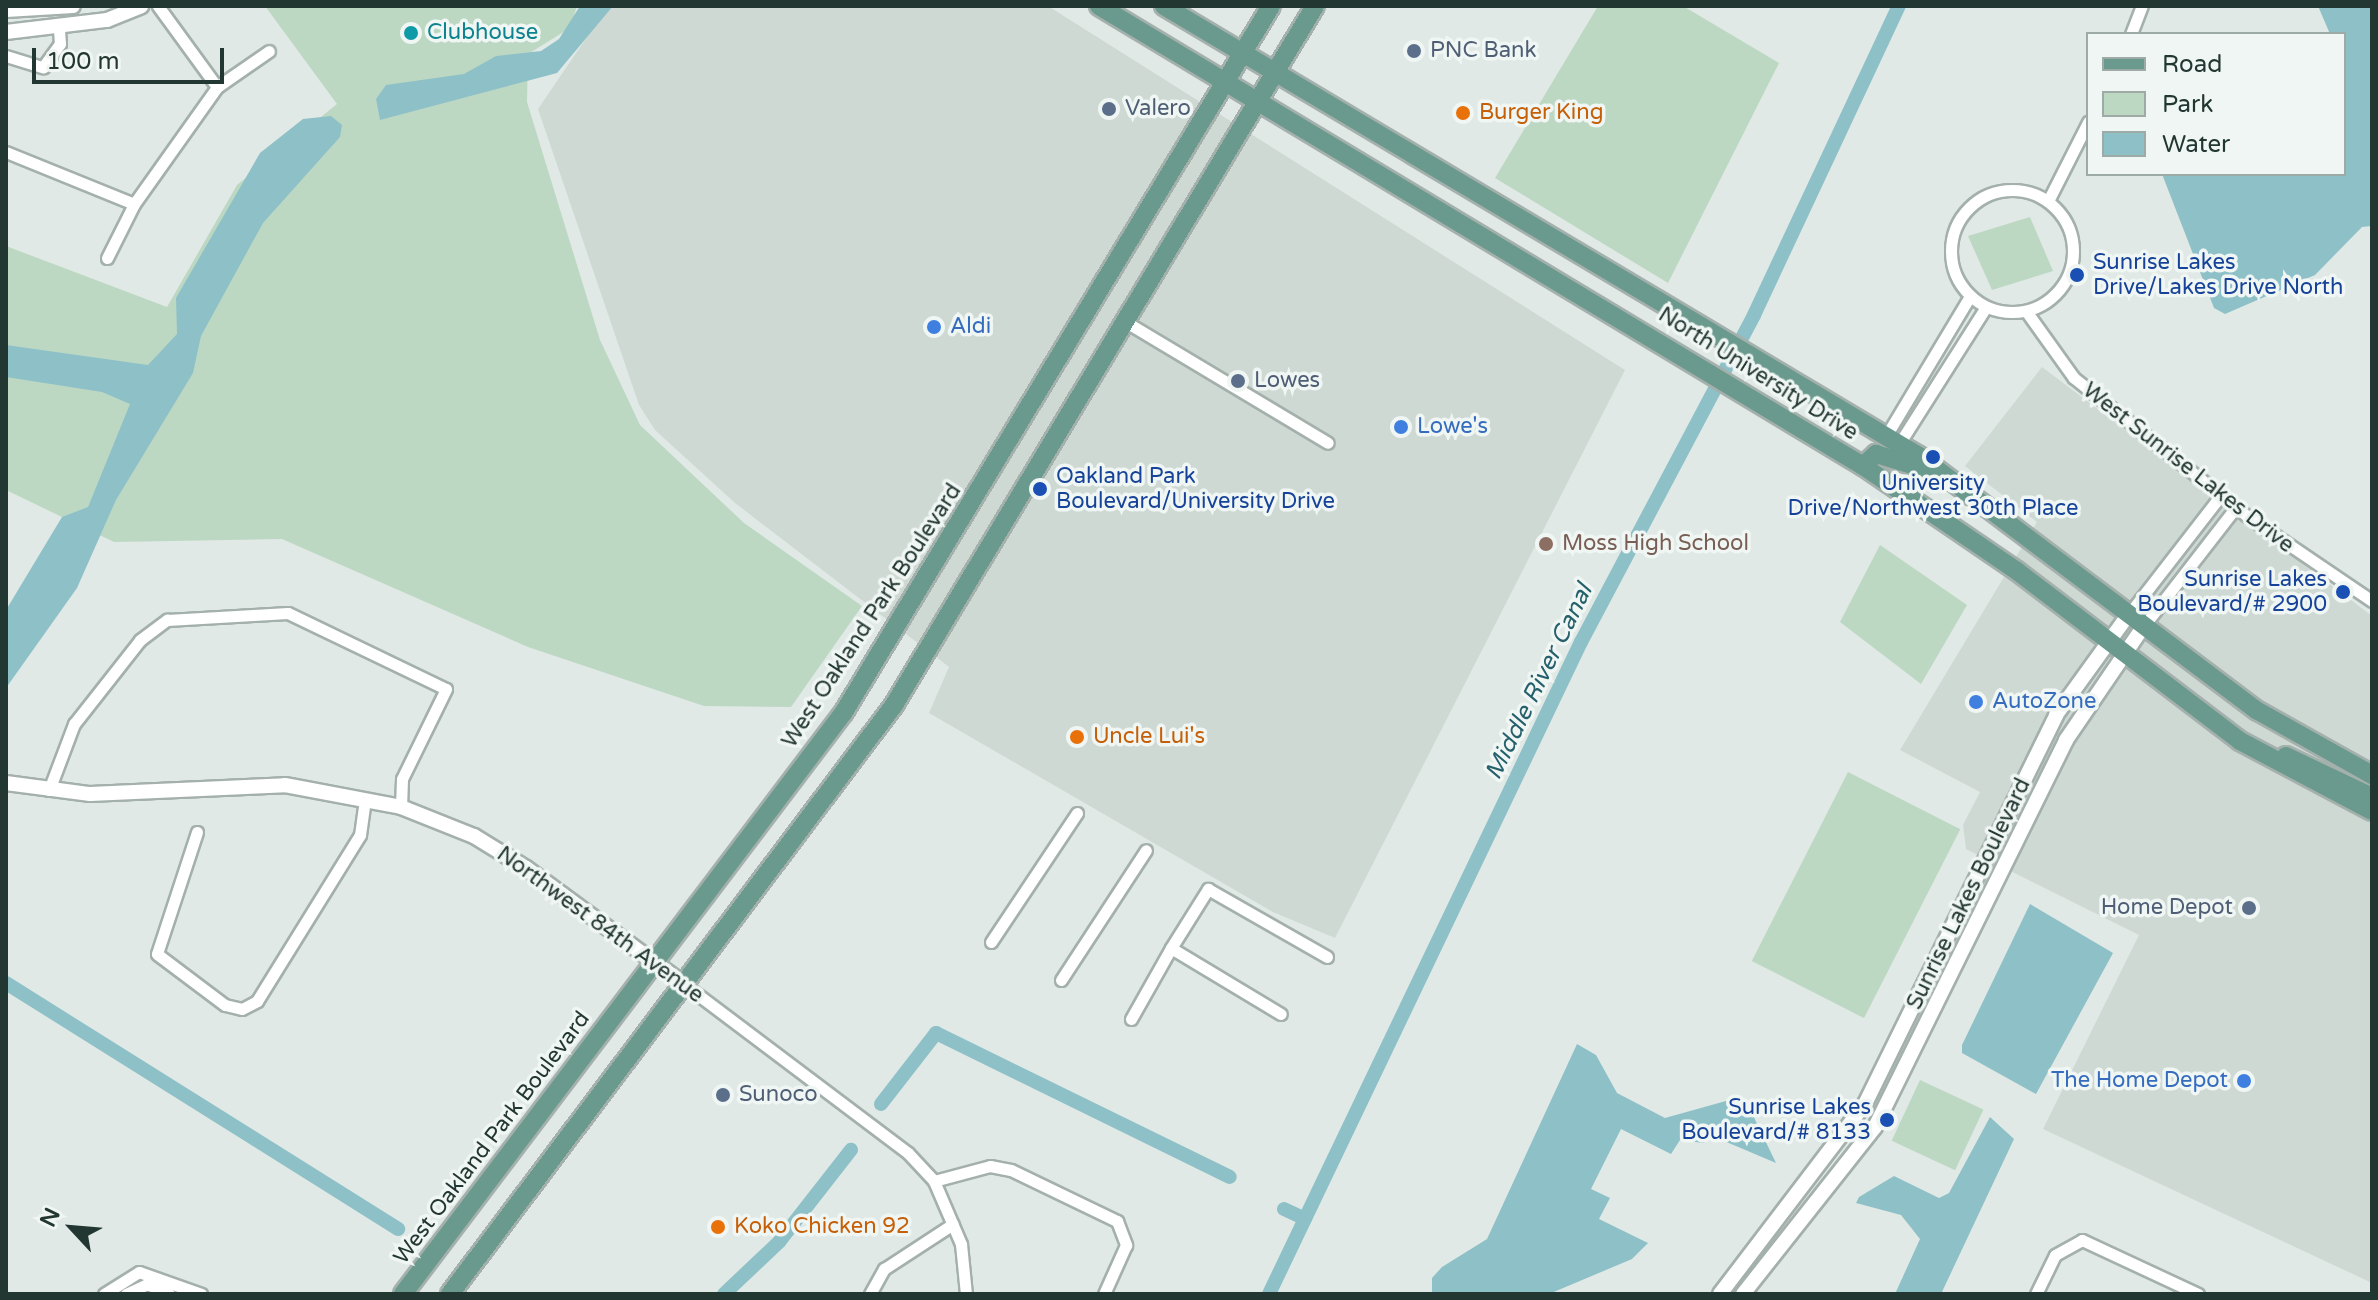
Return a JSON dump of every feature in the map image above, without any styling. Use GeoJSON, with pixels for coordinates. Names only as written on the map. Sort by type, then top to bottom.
{"type":"FeatureCollection","features":[{"type":"Feature","properties":{"kind":"main road","name":"North University Drive"},"geometry":{"type":"LineString","coordinates":[[1099,6],[1705,368],[1863,466],[2256,750],[2372,811]]}},
{"type":"Feature","properties":{"kind":"main road","name":"North University Drive"},"geometry":{"type":"LineString","coordinates":[[1164,6],[1721,341],[1893,440],[1947,477],[2268,718],[2372,775]]}},
{"type":"Feature","properties":{"kind":"main road","name":"West Oakland Park Boulevard"},"geometry":{"type":"LineString","coordinates":[[403,1294],[656,962],[866,678],[1271,6]]}},
{"type":"Feature","properties":{"kind":"main road"},"geometry":{"type":"LineString","coordinates":[[450,1294],[894,705],[1315,6]]}},
{"type":"Feature","properties":{"kind":"main road"},"geometry":{"type":"LineString","coordinates":[[1863,466],[1886,455],[1947,477]]}},
{"type":"Feature","properties":{"kind":"main road"},"geometry":{"type":"LineString","coordinates":[[2256,750],[2296,758],[2372,797]]}},
{"type":"Feature","properties":{"kind":"street"},"geometry":{"type":"LineString","coordinates":[[6,10],[73,6]]}},
{"type":"Feature","properties":{"kind":"street"},"geometry":{"type":"LineString","coordinates":[[6,32],[59,28],[141,6]]}},
{"type":"Feature","properties":{"kind":"street"},"geometry":{"type":"LineString","coordinates":[[158,6],[217,87]]}},
{"type":"Feature","properties":{"kind":"street"},"geometry":{"type":"LineString","coordinates":[[2132,32],[2142,6]]}},
{"type":"Feature","properties":{"kind":"street"},"geometry":{"type":"LineString","coordinates":[[6,56],[43,67],[60,44],[59,28]]}},
{"type":"Feature","properties":{"kind":"street"},"geometry":{"type":"LineString","coordinates":[[107,258],[134,204],[217,87],[269,51]]}},
{"type":"Feature","properties":{"kind":"street"},"geometry":{"type":"LineString","coordinates":[[2048,201],[2086,126]]}},
{"type":"Feature","properties":{"kind":"street"},"geometry":{"type":"LineString","coordinates":[[6,152],[134,204]]}},
{"type":"Feature","properties":{"kind":"street"},"geometry":{"type":"LineString","coordinates":[[2004,190],[2048,201],[2070,229],[2072,265],[2056,294],[2026,311],[1986,307],[1970,296],[1951,255],[1965,212],[2004,190]]}},
{"type":"Feature","properties":{"kind":"street"},"geometry":{"type":"LineString","coordinates":[[1893,440],[1970,296]]}},
{"type":"Feature","properties":{"kind":"street"},"geometry":{"type":"LineString","coordinates":[[1893,440],[1986,307]]}},
{"type":"Feature","properties":{"kind":"street","name":"West Sunrise Lakes Drive"},"geometry":{"type":"LineString","coordinates":[[2026,311],[2074,378],[2236,507],[2372,601]]}},
{"type":"Feature","properties":{"kind":"street"},"geometry":{"type":"LineString","coordinates":[[1126,322],[1328,443]]}},
{"type":"Feature","properties":{"kind":"street","name":"Sunrise Lakes Boulevard"},"geometry":{"type":"LineString","coordinates":[[1720,1294],[1865,1104],[2042,742],[2105,642],[2221,495]]}},
{"type":"Feature","properties":{"kind":"street","name":"Sunrise Lakes Boulevard"},"geometry":{"type":"LineString","coordinates":[[1743,1294],[1875,1127],[2066,740],[2143,627],[2236,507]]}},
{"type":"Feature","properties":{"kind":"street"},"geometry":{"type":"LineString","coordinates":[[49,790],[74,724],[140,640],[167,620],[288,613],[446,689],[402,779],[401,807]]}},
{"type":"Feature","properties":{"kind":"street","name":"Northwest 84th Avenue"},"geometry":{"type":"LineString","coordinates":[[6,783],[49,790],[285,785],[401,807],[474,836],[656,962],[908,1153],[934,1181],[953,1224],[966,1294]]}},
{"type":"Feature","properties":{"kind":"street"},"geometry":{"type":"LineString","coordinates":[[197,832],[157,954],[225,1005],[242,1009],[257,1001],[360,835],[365,800]]}},
{"type":"Feature","properties":{"kind":"street"},"geometry":{"type":"LineString","coordinates":[[991,942],[1077,813]]}},
{"type":"Feature","properties":{"kind":"street"},"geometry":{"type":"LineString","coordinates":[[1061,980],[1146,850]]}},
{"type":"Feature","properties":{"kind":"street"},"geometry":{"type":"LineString","coordinates":[[1131,1019],[1208,889],[1327,957]]}},
{"type":"Feature","properties":{"kind":"street"},"geometry":{"type":"LineString","coordinates":[[1171,948],[1281,1014]]}},
{"type":"Feature","properties":{"kind":"street"},"geometry":{"type":"LineString","coordinates":[[934,1181],[990,1166],[1011,1170],[1117,1221],[1126,1245],[1104,1294]]}},
{"type":"Feature","properties":{"kind":"street"},"geometry":{"type":"LineString","coordinates":[[870,1294],[884,1269],[953,1224]]}},
{"type":"Feature","properties":{"kind":"street"},"geometry":{"type":"LineString","coordinates":[[2036,1294],[2067,1244],[2082,1240],[2198,1294]]}},
{"type":"Feature","properties":{"kind":"street"},"geometry":{"type":"LineString","coordinates":[[104,1294],[119,1279],[153,1273],[201,1294]]}},
{"type":"Feature","properties":{"kind":"street"},"geometry":{"type":"LineString","coordinates":[[117,1294],[119,1279]]}},
{"type":"Feature","properties":{"kind":"street"},"geometry":{"type":"LineString","coordinates":[[129,1291],[147,1284],[169,1294]]}},
{"type":"Feature","properties":{"kind":"shaded area"},"geometry":{"type":"Polygon","coordinates":[[[608,6],[1048,6],[1625,370],[1335,938],[1273,912],[929,713],[949,667],[735,503],[655,430],[639,405],[538,109],[608,6]]]}},
{"type":"Feature","properties":{"kind":"shaded area"},"geometry":{"type":"Polygon","coordinates":[[[2042,367],[2372,616],[2372,1283],[2043,1129],[2139,935],[1966,849],[1963,825],[1980,792],[1900,750],[2037,522],[1965,466],[2042,367]]]}},
{"type":"Feature","properties":{"kind":"green space"},"geometry":{"type":"Polygon","coordinates":[[[265,6],[577,6],[570,28],[528,54],[527,102],[600,340],[640,425],[744,523],[862,606],[791,707],[704,706],[528,647],[282,539],[114,542],[6,490],[6,246],[167,307],[237,185],[337,104],[265,6]]]}},
{"type":"Feature","properties":{"kind":"green space"},"geometry":{"type":"Polygon","coordinates":[[[1598,6],[1683,6],[1779,63],[1668,283],[1495,178],[1598,6]]]}},
{"type":"Feature","properties":{"kind":"green space"},"geometry":{"type":"Polygon","coordinates":[[[2030,217],[2053,271],[1992,290],[1968,236],[2030,217]]]}},
{"type":"Feature","properties":{"kind":"green space"},"geometry":{"type":"Polygon","coordinates":[[[1880,545],[1967,605],[1921,684],[1840,622],[1880,545]]]}},
{"type":"Feature","properties":{"kind":"green space"},"geometry":{"type":"Polygon","coordinates":[[[1848,772],[1960,829],[1864,1018],[1752,961],[1848,772]]]}},
{"type":"Feature","properties":{"kind":"green space"},"geometry":{"type":"Polygon","coordinates":[[[1920,1080],[1983,1110],[1955,1170],[1892,1141],[1920,1080]]]}},
{"type":"Feature","properties":{"kind":"water"},"geometry":{"type":"Polygon","coordinates":[[[580,6],[613,6],[557,73],[380,120],[376,99],[386,85],[464,74],[496,56],[541,51],[559,39],[580,6]]]}},
{"type":"Feature","properties":{"kind":"water"},"geometry":{"type":"Polygon","coordinates":[[[2318,6],[2372,6],[2372,226],[2362,227],[2315,275],[2225,314],[2214,308],[2163,176],[2346,176],[2346,32],[2329,32],[2318,6]]]}},
{"type":"Feature","properties":{"kind":"water"},"geometry":{"type":"Polygon","coordinates":[[[331,116],[342,125],[340,137],[263,223],[201,336],[193,373],[116,500],[77,588],[6,688],[6,610],[62,517],[88,507],[130,404],[102,392],[6,377],[6,345],[148,365],[177,334],[176,298],[260,153],[303,119],[331,116]]]}},
{"type":"Feature","properties":{"kind":"water"},"geometry":{"type":"Polygon","coordinates":[[[2030,904],[2113,953],[2036,1094],[1962,1053],[1962,1045],[2030,904]]]}},
{"type":"Feature","properties":{"kind":"water"},"geometry":{"type":"Polygon","coordinates":[[[1577,1044],[1596,1055],[1617,1093],[1665,1118],[1733,1099],[1747,1103],[1776,1163],[1710,1135],[1704,1143],[1680,1140],[1671,1154],[1621,1129],[1591,1189],[1610,1198],[1599,1219],[1648,1243],[1632,1259],[1549,1294],[1432,1294],[1432,1278],[1442,1267],[1487,1239],[1577,1044]]]}},
{"type":"Feature","properties":{"kind":"water"},"geometry":{"type":"Polygon","coordinates":[[[1990,1117],[2014,1139],[1941,1294],[1895,1294],[1920,1239],[1901,1215],[1856,1203],[1859,1197],[1894,1176],[1939,1198],[1949,1193],[1990,1117]]]}},
{"type":"Feature","properties":{"kind":"waterway","name":"Middle River Canal"},"geometry":{"type":"LineString","coordinates":[[1269,1294],[1581,642],[1754,315],[1899,6]]}},
{"type":"Feature","properties":{"kind":"waterway"},"geometry":{"type":"LineString","coordinates":[[6,983],[398,1229]]}},
{"type":"Feature","properties":{"kind":"waterway"},"geometry":{"type":"LineString","coordinates":[[881,1104],[936,1033],[1230,1177]]}},
{"type":"Feature","properties":{"kind":"waterway"},"geometry":{"type":"LineString","coordinates":[[724,1294],[779,1242],[851,1150]]}},
{"type":"Feature","properties":{"kind":"waterway"},"geometry":{"type":"LineString","coordinates":[[1284,1209],[1305,1219]]}},
{"type":"Feature","properties":{"kind":"place","name":"Clubhouse"},"geometry":{"type":"Point","coordinates":[411,33]}},
{"type":"Feature","properties":{"kind":"place","name":"PNC Bank"},"geometry":{"type":"Point","coordinates":[1414,51]}},
{"type":"Feature","properties":{"kind":"place","name":"Valero"},"geometry":{"type":"Point","coordinates":[1109,109]}},
{"type":"Feature","properties":{"kind":"place","name":"Burger King"},"geometry":{"type":"Point","coordinates":[1463,113]}},
{"type":"Feature","properties":{"kind":"place","name":"Sunrise Lakes Drive/Lakes Drive North"},"geometry":{"type":"Point","coordinates":[2077,275]}},
{"type":"Feature","properties":{"kind":"place","name":"Aldi"},"geometry":{"type":"Point","coordinates":[934,327]}},
{"type":"Feature","properties":{"kind":"place","name":"Lowes"},"geometry":{"type":"Point","coordinates":[1238,381]}},
{"type":"Feature","properties":{"kind":"place","name":"Lowe's"},"geometry":{"type":"Point","coordinates":[1401,427]}},
{"type":"Feature","properties":{"kind":"place","name":"University Drive/Northwest 30th Place"},"geometry":{"type":"Point","coordinates":[1933,457]}},
{"type":"Feature","properties":{"kind":"place","name":"Oakland Park Boulevard/University Drive"},"geometry":{"type":"Point","coordinates":[1040,489]}},
{"type":"Feature","properties":{"kind":"place","name":"Moss High School"},"geometry":{"type":"Point","coordinates":[1546,544]}},
{"type":"Feature","properties":{"kind":"place","name":"Sunrise Lakes Boulevard/# 2900"},"geometry":{"type":"Point","coordinates":[2343,592]}},
{"type":"Feature","properties":{"kind":"place","name":"AutoZone"},"geometry":{"type":"Point","coordinates":[1976,702]}},
{"type":"Feature","properties":{"kind":"place","name":"Uncle Lui's"},"geometry":{"type":"Point","coordinates":[1077,737]}},
{"type":"Feature","properties":{"kind":"place","name":"Home Depot"},"geometry":{"type":"Point","coordinates":[2249,908]}},
{"type":"Feature","properties":{"kind":"place","name":"The Home Depot"},"geometry":{"type":"Point","coordinates":[2244,1081]}},
{"type":"Feature","properties":{"kind":"place","name":"Sunoco"},"geometry":{"type":"Point","coordinates":[723,1095]}},
{"type":"Feature","properties":{"kind":"place","name":"Sunrise Lakes Boulevard/# 8133"},"geometry":{"type":"Point","coordinates":[1887,1120]}},
{"type":"Feature","properties":{"kind":"place","name":"Koko Chicken 92"},"geometry":{"type":"Point","coordinates":[718,1227]}}]}
